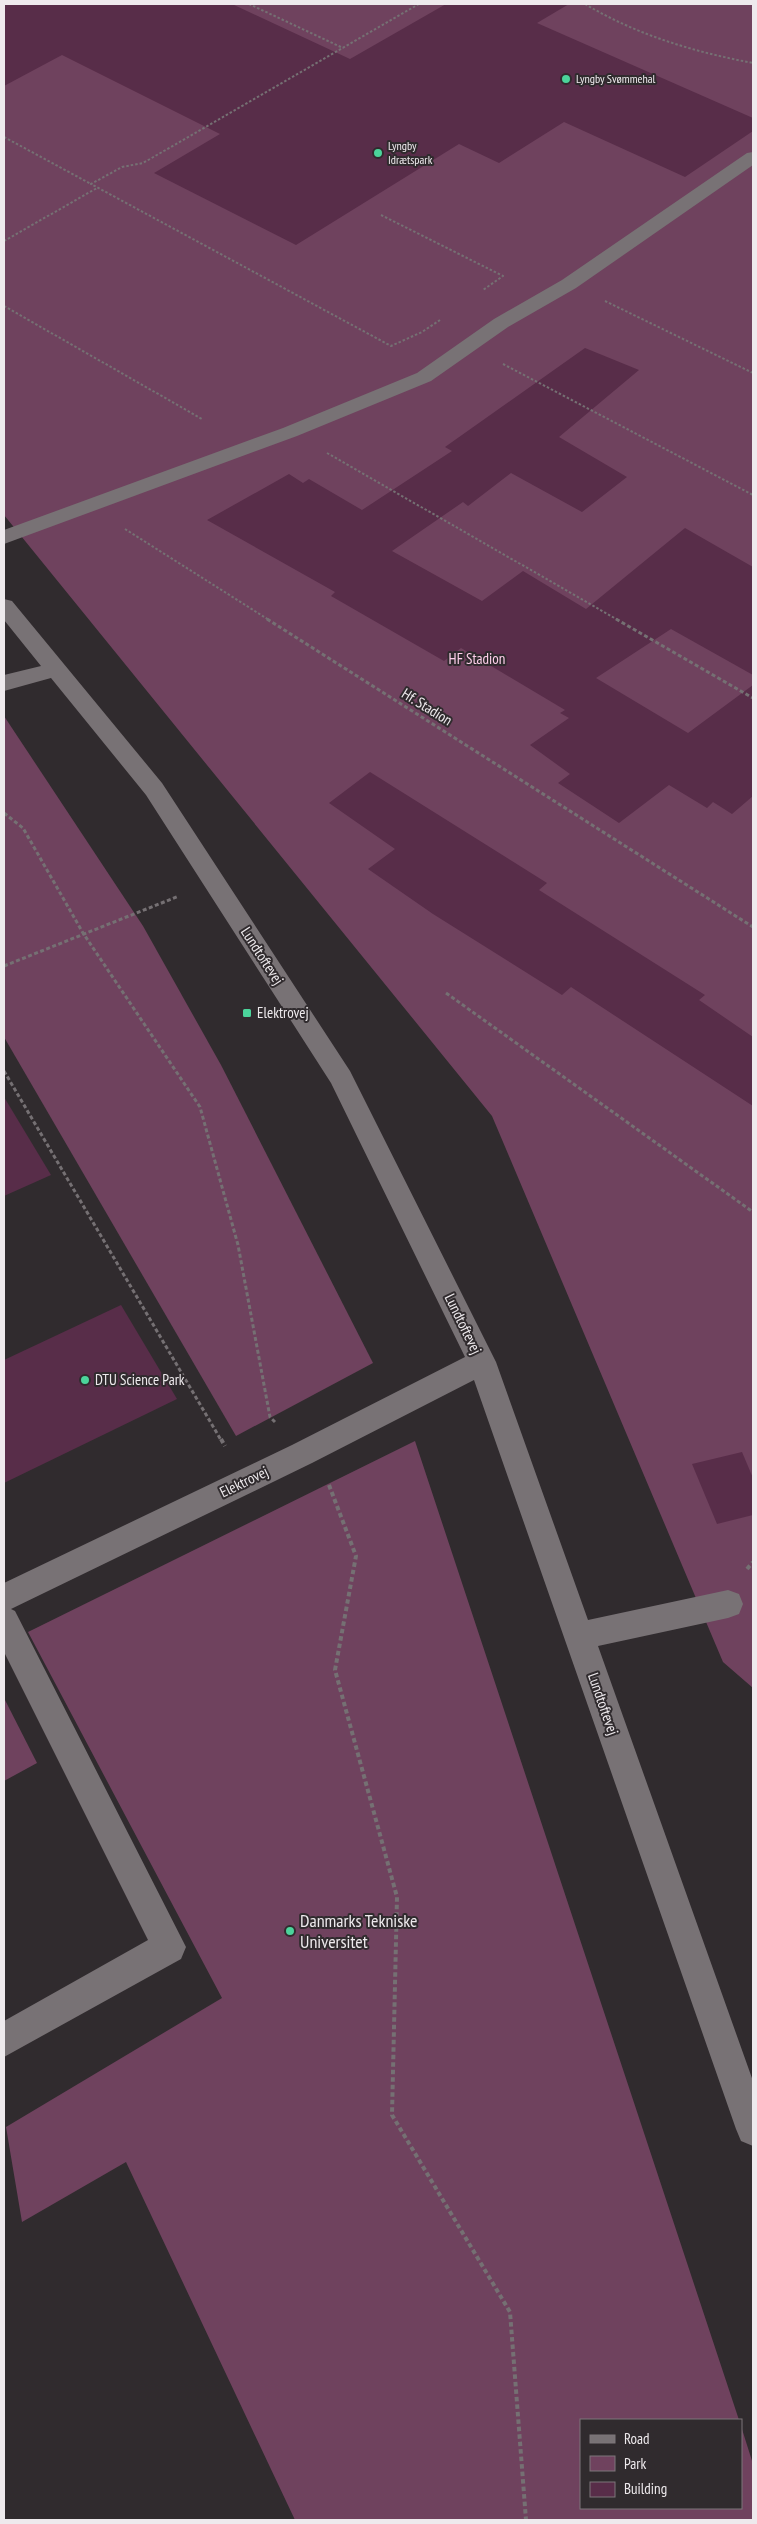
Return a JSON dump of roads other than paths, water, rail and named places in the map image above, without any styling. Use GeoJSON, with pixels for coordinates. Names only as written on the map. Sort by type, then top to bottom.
{"type":"FeatureCollection","features":[{"type":"Feature","properties":{"kind":"street"},"geometry":{"type":"LineString","coordinates":[[4,537],[290,432],[424,377],[501,323],[569,284],[753,157]]}},
{"type":"Feature","properties":{"kind":"street","name":"Lundtoftevej"},"geometry":{"type":"LineString","coordinates":[[4,606],[154,789],[341,1078],[482,1362],[753,2129]]}},
{"type":"Feature","properties":{"kind":"street"},"geometry":{"type":"LineString","coordinates":[[4,684],[56,669]]}},
{"type":"Feature","properties":{"kind":"street","name":"Elektrovej"},"geometry":{"type":"LineString","coordinates":[[4,1598],[302,1454],[482,1362]]}},
{"type":"Feature","properties":{"kind":"street"},"geometry":{"type":"LineString","coordinates":[[579,1636],[728,1604]]}},
{"type":"Feature","properties":{"kind":"street"},"geometry":{"type":"LineString","coordinates":[[4,1621],[169,1947],[4,2040]]}},
{"type":"Feature","properties":{"kind":"place","name":"Lyngby Svømmehal"},"geometry":{"type":"Point","coordinates":[566,79]}},
{"type":"Feature","properties":{"kind":"place","name":"Lyngby Idrætspark"},"geometry":{"type":"Point","coordinates":[378,153]}},
{"type":"Feature","properties":{"kind":"place","name":"Elektrovej"},"geometry":{"type":"Point","coordinates":[247,1013]}},
{"type":"Feature","properties":{"kind":"place","name":"DTU Science Park"},"geometry":{"type":"Point","coordinates":[85,1380]}},
{"type":"Feature","properties":{"kind":"place","name":"Danmarks Tekniske Universitet"},"geometry":{"type":"Point","coordinates":[290,1931]}},
{"type":"Feature","properties":{"kind":"park label","name":"HF Stadion"},"geometry":{"type":"Point","coordinates":[477,659]}}]}
